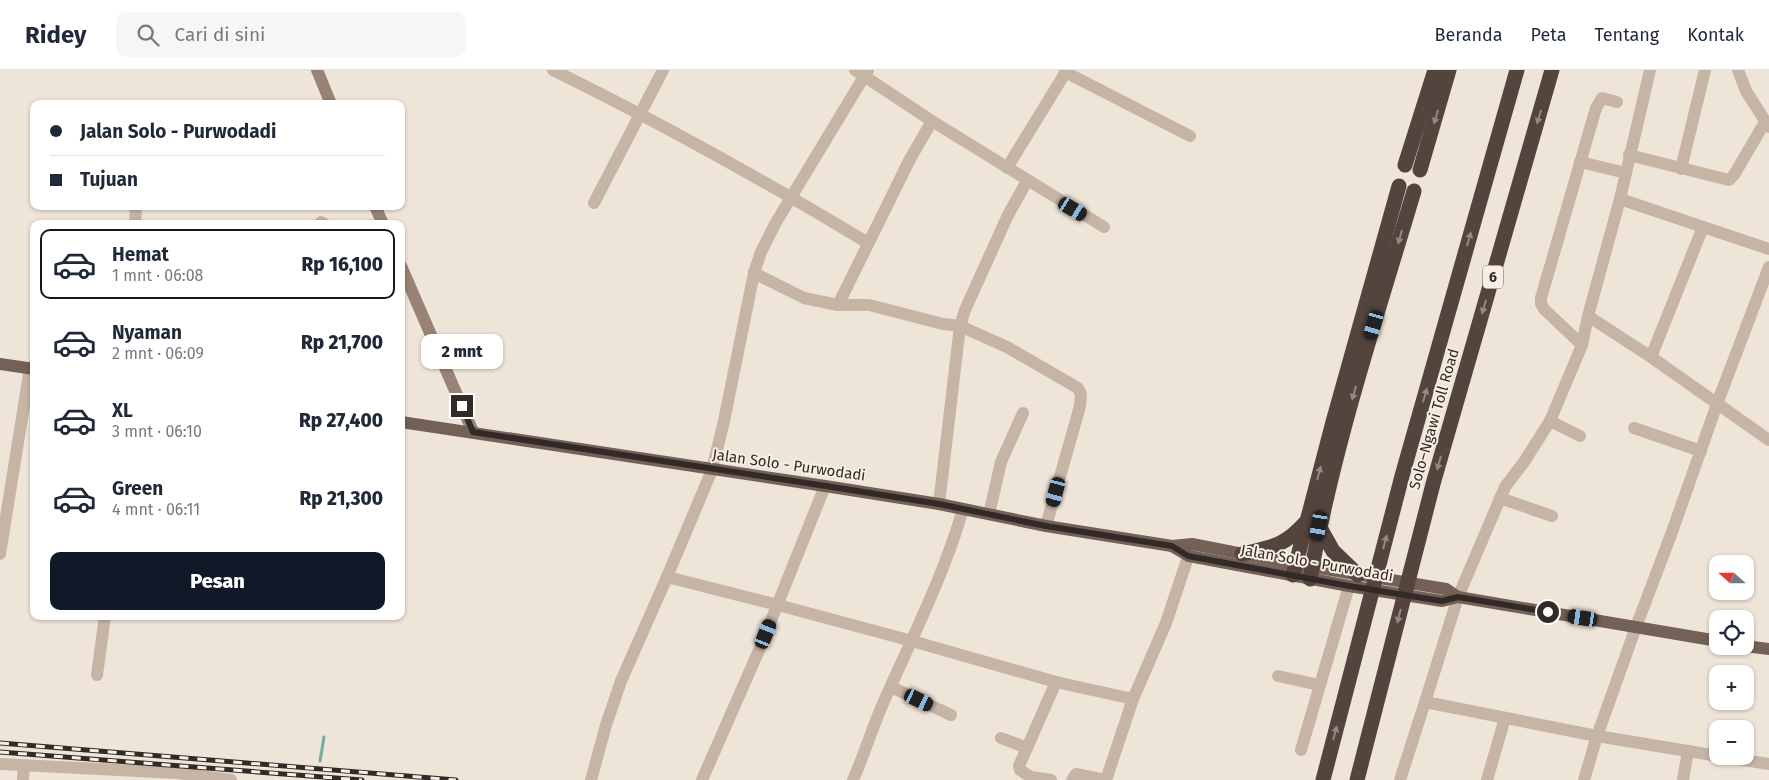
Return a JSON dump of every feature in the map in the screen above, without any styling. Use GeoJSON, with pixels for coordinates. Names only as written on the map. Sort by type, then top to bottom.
{"type":"FeatureCollection","features":[{"type":"Feature","properties":{"kind":"highway"},"geometry":{"type":"LineString","coordinates":[[1405,165],[1435,70]]}},
{"type":"Feature","properties":{"kind":"highway"},"geometry":{"type":"LineString","coordinates":[[1420,170],[1449,70]]}},
{"type":"Feature","properties":{"kind":"highway","name":"Solo–Ngawi Toll Road"},"geometry":{"type":"LineString","coordinates":[[1323,780],[1402,476],[1516,70]]}},
{"type":"Feature","properties":{"kind":"highway","name":"Solo–Ngawi Toll Road"},"geometry":{"type":"LineString","coordinates":[[1357,780],[1433,484],[1552,70]]}},
{"type":"Feature","properties":{"kind":"highway"},"geometry":{"type":"LineString","coordinates":[[1311,573],[1313,523],[1399,186]]}},
{"type":"Feature","properties":{"kind":"highway"},"geometry":{"type":"LineString","coordinates":[[1294,570],[1313,523],[1346,421],[1414,191]]}},
{"type":"Feature","properties":{"kind":"highway"},"geometry":{"type":"LineString","coordinates":[[1229,556],[1273,547],[1313,523]]}},
{"type":"Feature","properties":{"kind":"highway"},"geometry":{"type":"LineString","coordinates":[[1313,523],[1353,581]]}},
{"type":"Feature","properties":{"kind":"main road"},"geometry":{"type":"LineString","coordinates":[[0,364],[30,369]]}},
{"type":"Feature","properties":{"kind":"main road","name":"Jalan Solo - Purwodadi"},"geometry":{"type":"LineString","coordinates":[[405,423],[939,504],[1046,526],[1229,556],[1353,581],[1446,589],[1458,597],[1709,639]]}},
{"type":"Feature","properties":{"kind":"main road"},"geometry":{"type":"LineString","coordinates":[[1754,647],[1769,649]]}},
{"type":"Feature","properties":{"kind":"street"},"geometry":{"type":"LineString","coordinates":[[316,70],[329,100]]}},
{"type":"Feature","properties":{"kind":"street"},"geometry":{"type":"LineString","coordinates":[[553,70],[640,113],[791,196],[868,243]]}},
{"type":"Feature","properties":{"kind":"street"},"geometry":{"type":"LineString","coordinates":[[594,203],[663,70]]}},
{"type":"Feature","properties":{"kind":"street"},"geometry":{"type":"LineString","coordinates":[[1400,780],[1458,597],[1467,581],[1473,560],[1505,487],[1524,462],[1550,421],[1582,345],[1620,199],[1650,70]]}},
{"type":"Feature","properties":{"kind":"street"},"geometry":{"type":"LineString","coordinates":[[1681,169],[1705,70]]}},
{"type":"Feature","properties":{"kind":"street"},"geometry":{"type":"LineString","coordinates":[[1629,155],[1729,180],[1732,178],[1767,124],[1746,91],[1738,70]]}},
{"type":"Feature","properties":{"kind":"street"},"geometry":{"type":"LineString","coordinates":[[1007,168],[1066,71],[1190,136]]}},
{"type":"Feature","properties":{"kind":"street"},"geometry":{"type":"LineString","coordinates":[[591,780],[606,725],[621,681],[712,470],[724,421],[754,273],[761,252],[791,196],[863,72],[932,121],[1104,227]]}},
{"type":"Feature","properties":{"kind":"street"},"geometry":{"type":"LineString","coordinates":[[1582,345],[1541,304],[1598,102],[1602,98],[1617,102]]}},
{"type":"Feature","properties":{"kind":"street"},"geometry":{"type":"LineString","coordinates":[[838,305],[910,160],[932,121]]}},
{"type":"Feature","properties":{"kind":"street"},"geometry":{"type":"LineString","coordinates":[[1580,162],[1626,173]]}},
{"type":"Feature","properties":{"kind":"street"},"geometry":{"type":"LineString","coordinates":[[939,504],[949,407],[960,326],[964,310],[1008,215],[1027,181]]}},
{"type":"Feature","properties":{"kind":"street"},"geometry":{"type":"LineString","coordinates":[[1620,199],[1769,249]]}},
{"type":"Feature","properties":{"kind":"street"},"geometry":{"type":"LineString","coordinates":[[1651,357],[1703,227]]}},
{"type":"Feature","properties":{"kind":"street"},"geometry":{"type":"LineString","coordinates":[[1584,780],[1597,736],[1636,627],[1769,267]]}},
{"type":"Feature","properties":{"kind":"street"},"geometry":{"type":"LineString","coordinates":[[754,273],[804,298],[838,305],[869,305],[943,324],[960,326],[1007,347],[1080,390],[1080,406],[1046,526]]}},
{"type":"Feature","properties":{"kind":"street"},"geometry":{"type":"LineString","coordinates":[[405,275],[473,432]]}},
{"type":"Feature","properties":{"kind":"street"},"geometry":{"type":"LineString","coordinates":[[1588,316],[1651,357],[1769,440]]}},
{"type":"Feature","properties":{"kind":"street"},"geometry":{"type":"LineString","coordinates":[[0,554],[30,381]]}},
{"type":"Feature","properties":{"kind":"street"},"geometry":{"type":"LineString","coordinates":[[989,514],[1001,462],[1023,412]]}},
{"type":"Feature","properties":{"kind":"street"},"geometry":{"type":"LineString","coordinates":[[1550,421],[1580,436]]}},
{"type":"Feature","properties":{"kind":"street"},"geometry":{"type":"LineString","coordinates":[[1634,428],[1701,451]]}},
{"type":"Feature","properties":{"kind":"street"},"geometry":{"type":"LineString","coordinates":[[702,780],[778,604],[826,486]]}},
{"type":"Feature","properties":{"kind":"street"},"geometry":{"type":"LineString","coordinates":[[1500,498],[1552,516]]}},
{"type":"Feature","properties":{"kind":"street"},"geometry":{"type":"LineString","coordinates":[[853,780],[952,544],[963,509]]}},
{"type":"Feature","properties":{"kind":"street"},"geometry":{"type":"LineString","coordinates":[[1072,780],[1076,774],[1105,780],[1133,699],[1166,623],[1190,550]]}},
{"type":"Feature","properties":{"kind":"street"},"geometry":{"type":"LineString","coordinates":[[667,577],[778,604],[1056,682],[1133,699]]}},
{"type":"Feature","properties":{"kind":"street"},"geometry":{"type":"LineString","coordinates":[[1301,750],[1319,685],[1353,581]]}},
{"type":"Feature","properties":{"kind":"street"},"geometry":{"type":"LineString","coordinates":[[97,675],[104,620]]}},
{"type":"Feature","properties":{"kind":"street"},"geometry":{"type":"LineString","coordinates":[[1278,676],[1319,685]]}},
{"type":"Feature","properties":{"kind":"street"},"geometry":{"type":"LineString","coordinates":[[1051,780],[1031,777],[1020,770],[1019,766],[1056,682]]}},
{"type":"Feature","properties":{"kind":"street"},"geometry":{"type":"LineString","coordinates":[[891,686],[951,715]]}},
{"type":"Feature","properties":{"kind":"street"},"geometry":{"type":"LineString","coordinates":[[1426,702],[1597,736],[1709,754]]}},
{"type":"Feature","properties":{"kind":"street"},"geometry":{"type":"LineString","coordinates":[[1488,780],[1505,718]]}},
{"type":"Feature","properties":{"kind":"street"},"geometry":{"type":"LineString","coordinates":[[1001,738],[1027,748]]}},
{"type":"Feature","properties":{"kind":"street"},"geometry":{"type":"LineString","coordinates":[[1683,780],[1688,751]]}},
{"type":"Feature","properties":{"kind":"street"},"geometry":{"type":"LineString","coordinates":[[1754,762],[1769,764]]}},
{"type":"Feature","properties":{"kind":"street"},"geometry":{"type":"LineString","coordinates":[[0,764],[101,775],[178,773],[231,780]]}},
{"type":"Feature","properties":{"kind":"street"},"geometry":{"type":"LineString","coordinates":[[23,780],[24,766]]}},
{"type":"Feature","properties":{"kind":"waterway"},"geometry":{"type":"LineString","coordinates":[[320,761],[324,737]]}},
{"type":"Feature","properties":{"kind":"railway"},"geometry":{"type":"LineString","coordinates":[[0,743],[456,780]]}},
{"type":"Feature","properties":{"kind":"railway"},"geometry":{"type":"LineString","coordinates":[[0,752],[362,780]]}},
{"type":"Feature","properties":{"kind":"route"},"geometry":{"type":"LineString","coordinates":[[462,406],[473,432],[939,504],[1046,526],[1172,546],[1188,556],[1349,586],[1442,601],[1458,597],[1548,612]]}}]}
